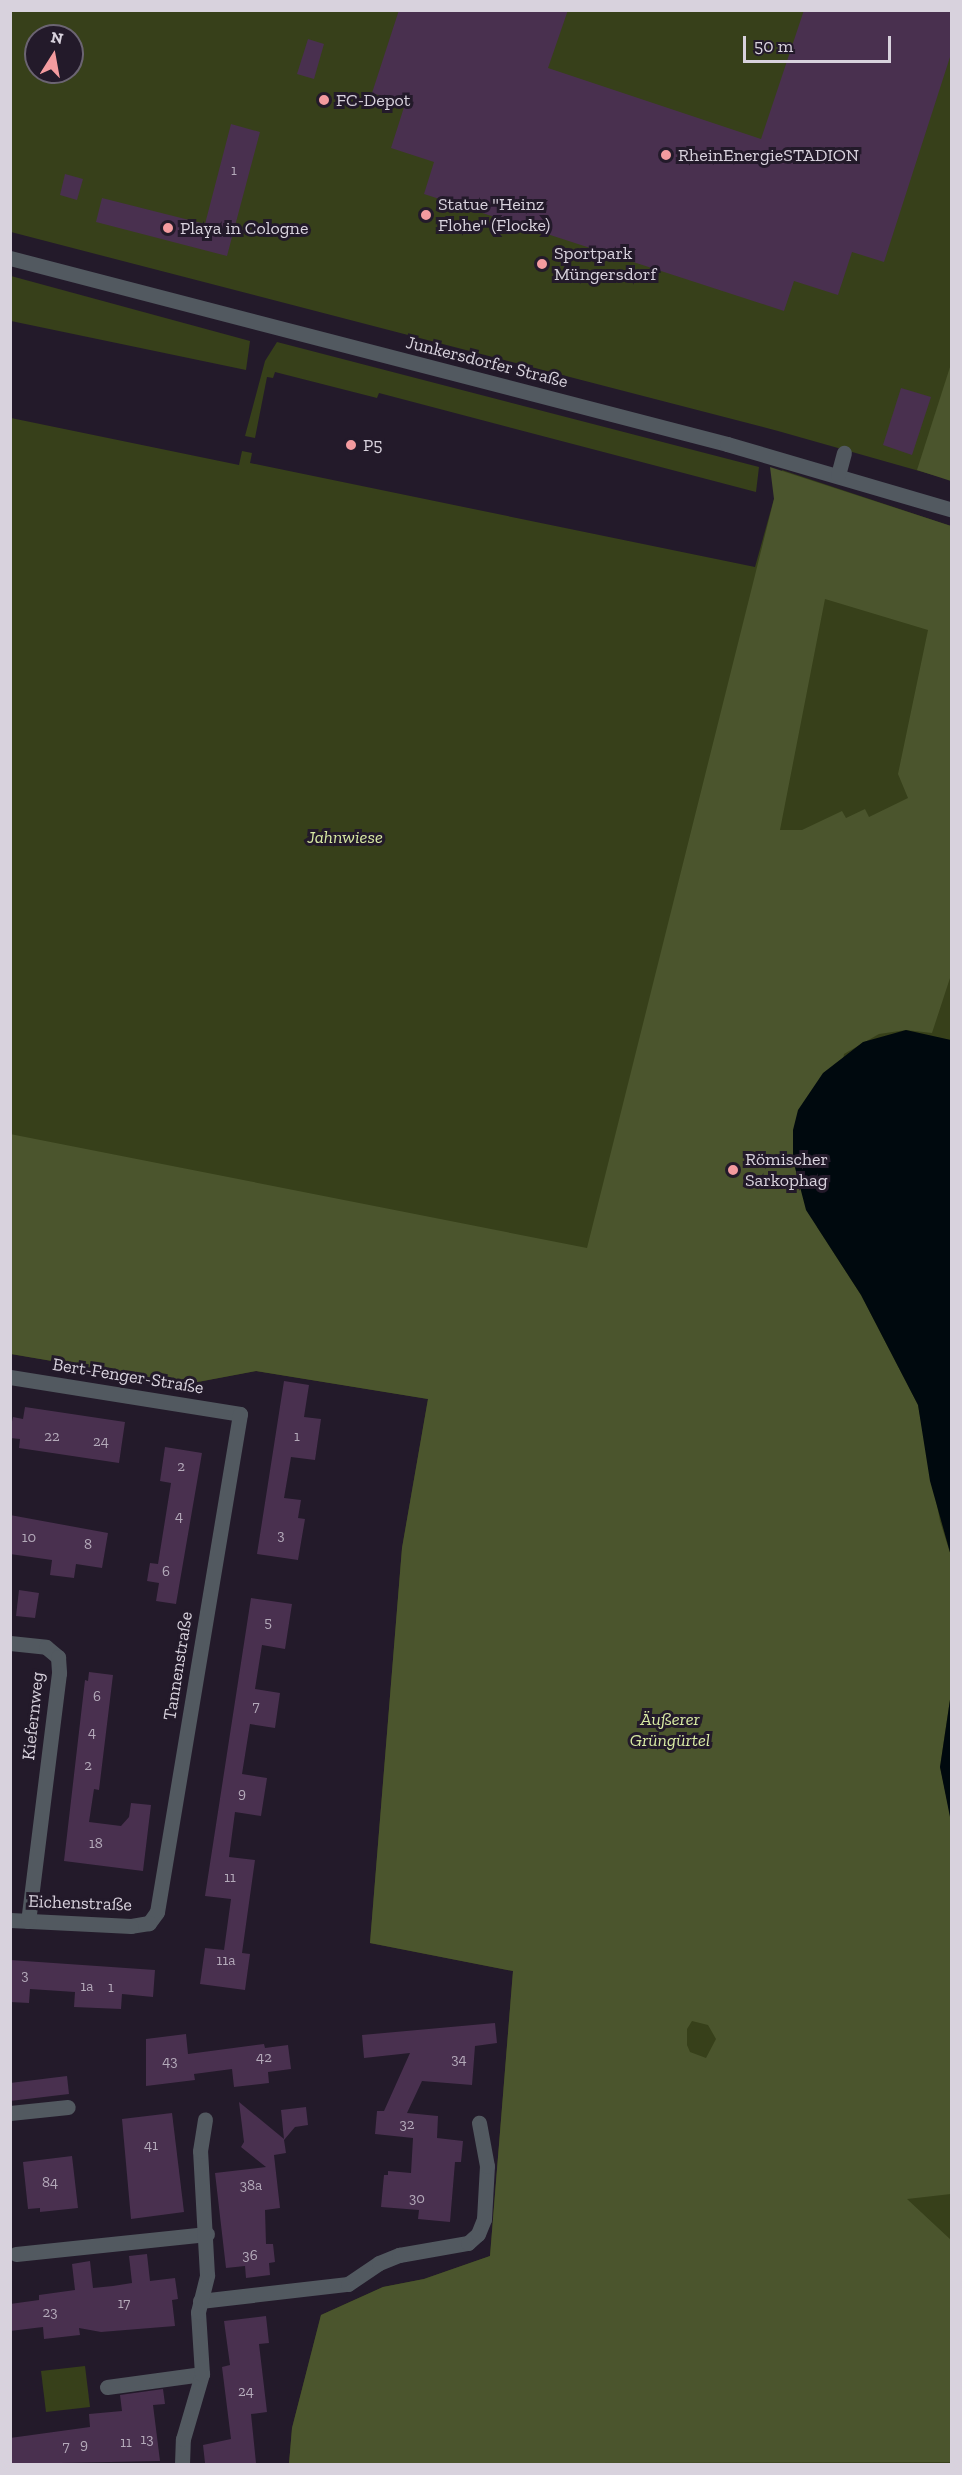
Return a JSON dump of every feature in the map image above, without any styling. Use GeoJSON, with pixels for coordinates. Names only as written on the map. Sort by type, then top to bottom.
{"type":"FeatureCollection","features":[{"type":"Feature","properties":{"kind":"street","name":"Junkersdorfer Straße"},"geometry":{"type":"LineString","coordinates":[[10,258],[838,475],[951,510]]}},
{"type":"Feature","properties":{"kind":"street"},"geometry":{"type":"LineString","coordinates":[[838,475],[844,453]]}},
{"type":"Feature","properties":{"kind":"street","name":"Bert-Fenger-Straße"},"geometry":{"type":"LineString","coordinates":[[10,1377],[240,1414]]}},
{"type":"Feature","properties":{"kind":"street","name":"Tannenstraße"},"geometry":{"type":"LineString","coordinates":[[149,1923],[157,1912],[240,1414]]}},
{"type":"Feature","properties":{"kind":"street","name":"Kiefernweg"},"geometry":{"type":"LineString","coordinates":[[10,1643],[46,1647],[58,1657],[28,1921]]}},
{"type":"Feature","properties":{"kind":"street","name":"Eichenstraße"},"geometry":{"type":"LineString","coordinates":[[10,1920],[130,1926],[149,1923]]}},
{"type":"Feature","properties":{"kind":"street"},"geometry":{"type":"LineString","coordinates":[[10,2113],[68,2107]]}},
{"type":"Feature","properties":{"kind":"street"},"geometry":{"type":"LineString","coordinates":[[182,2464],[183,2439],[202,2374],[200,2301],[207,2275],[207,2234],[200,2151],[205,2120]]}},
{"type":"Feature","properties":{"kind":"street"},"geometry":{"type":"LineString","coordinates":[[200,2301],[348,2284],[378,2263],[399,2255],[468,2243],[478,2234],[484,2219],[487,2166],[479,2123]]}},
{"type":"Feature","properties":{"kind":"street"},"geometry":{"type":"LineString","coordinates":[[16,2254],[207,2234]]}},
{"type":"Feature","properties":{"kind":"street"},"geometry":{"type":"LineString","coordinates":[[107,2387],[202,2374]]}},
{"type":"Feature","properties":{"kind":"green space","name":"Sportpark Müngersdorf"},"geometry":{"type":"Polygon","coordinates":[[[11,11],[951,11],[951,480],[778,431],[11,232],[11,11]]]}},
{"type":"Feature","properties":{"kind":"green space"},"geometry":{"type":"Polygon","coordinates":[[[11,276],[250,341],[246,370],[11,321],[11,276]]]}},
{"type":"Feature","properties":{"kind":"green space"},"geometry":{"type":"Polygon","coordinates":[[[277,342],[759,467],[756,492],[379,393],[377,398],[275,372],[273,378],[267,377],[255,438],[245,436],[265,361],[277,342]]]}},
{"type":"Feature","properties":{"kind":"green space"},"geometry":{"type":"Polygon","coordinates":[[[951,364],[951,481],[917,470],[951,364]]]}},
{"type":"Feature","properties":{"kind":"green space","name":"Äußerer Grüngürtel"},"geometry":{"type":"Polygon","coordinates":[[[11,418],[239,465],[242,451],[252,453],[250,463],[755,567],[782,470],[951,526],[951,2464],[289,2464],[292,2428],[321,2315],[383,2287],[424,2279],[490,2256],[513,1971],[370,1943],[402,1548],[428,1399],[256,1371],[187,1384],[11,1354],[11,418]]]}},
{"type":"Feature","properties":{"kind":"green space","name":"Äußerer Grüngürtel"},"geometry":{"type":"Polygon","coordinates":[[[770,467],[951,526],[951,975],[932,1033],[906,1030],[879,1034],[844,1054],[817,1227],[861,1295],[918,1405],[940,1521],[951,1556],[951,1693],[940,1767],[952,1822],[951,2194],[907,2199],[951,2240],[952,2462],[289,2464],[292,2428],[321,2315],[383,2287],[424,2279],[490,2256],[513,1971],[370,1943],[402,1548],[428,1399],[256,1371],[187,1384],[11,1354],[10,1134],[587,1248],[774,499],[770,467]],[[825,599],[780,830],[802,830],[842,811],[846,818],[865,809],[869,817],[908,798],[898,774],[928,630],[825,599]],[[692,2021],[687,2029],[687,2045],[690,2052],[706,2058],[716,2039],[708,2025],[692,2021]]]}},
{"type":"Feature","properties":{"kind":"green space"},"geometry":{"type":"Polygon","coordinates":[[[85,2366],[90,2407],[46,2412],[41,2371],[85,2366]]]}},
{"type":"Feature","properties":{"kind":"shaded area"},"geometry":{"type":"Polygon","coordinates":[[[906,1030],[951,1040],[951,1556],[930,1481],[918,1405],[861,1295],[806,1210],[793,1160],[793,1130],[798,1110],[823,1073],[863,1042],[906,1030]]]}},
{"type":"Feature","properties":{"kind":"shaded area"},"geometry":{"type":"Polygon","coordinates":[[[951,1693],[951,1822],[940,1767],[951,1693]]]}},
{"type":"Feature","properties":{"kind":"building","name":"RheinEnergieSTADION"},"geometry":{"type":"Polygon","coordinates":[[[399,10],[568,10],[548,68],[761,139],[804,10],[951,10],[951,54],[884,262],[852,252],[838,295],[794,281],[784,311],[424,194],[434,162],[391,148],[405,104],[372,93],[399,10]]]}},
{"type":"Feature","properties":{"kind":"building"},"geometry":{"type":"Polygon","coordinates":[[[308,39],[324,44],[314,79],[297,74],[308,39]]]}},
{"type":"Feature","properties":{"kind":"building"},"geometry":{"type":"Polygon","coordinates":[[[231,124],[260,132],[227,256],[96,222],[102,198],[205,224],[231,124]]]}},
{"type":"Feature","properties":{"kind":"building"},"geometry":{"type":"Polygon","coordinates":[[[65,174],[83,179],[77,200],[60,195],[65,174]]]}},
{"type":"Feature","properties":{"kind":"building"},"geometry":{"type":"Polygon","coordinates":[[[901,388],[931,397],[912,455],[883,445],[901,388]]]}},
{"type":"Feature","properties":{"kind":"building"},"geometry":{"type":"Polygon","coordinates":[[[284,1381],[309,1385],[304,1417],[321,1419],[315,1460],[291,1457],[284,1498],[301,1500],[298,1518],[305,1519],[298,1560],[257,1554],[284,1381]]]}},
{"type":"Feature","properties":{"kind":"building"},"geometry":{"type":"Polygon","coordinates":[[[25,1407],[125,1422],[119,1463],[19,1448],[20,1439],[10,1438],[10,1431],[13,1417],[23,1419],[25,1407]]]}},
{"type":"Feature","properties":{"kind":"building"},"geometry":{"type":"Polygon","coordinates":[[[165,1447],[202,1453],[176,1604],[156,1601],[159,1583],[147,1581],[150,1563],[158,1564],[171,1483],[160,1481],[165,1447]]]}},
{"type":"Feature","properties":{"kind":"building"},"geometry":{"type":"Polygon","coordinates":[[[10,1515],[108,1533],[102,1568],[76,1564],[74,1578],[50,1575],[52,1560],[10,1554],[10,1515]]]}},
{"type":"Feature","properties":{"kind":"building"},"geometry":{"type":"Polygon","coordinates":[[[19,1590],[39,1593],[35,1618],[16,1616],[19,1590]]]}},
{"type":"Feature","properties":{"kind":"building"},"geometry":{"type":"Polygon","coordinates":[[[251,1598],[292,1604],[285,1649],[262,1645],[255,1689],[280,1693],[275,1728],[250,1724],[242,1774],[267,1778],[261,1816],[235,1812],[229,1857],[255,1860],[242,1953],[250,1954],[245,1990],[200,1984],[205,1948],[224,1950],[231,1899],[205,1896],[251,1598]]]}},
{"type":"Feature","properties":{"kind":"building"},"geometry":{"type":"Polygon","coordinates":[[[89,1672],[113,1675],[99,1790],[94,1789],[89,1822],[121,1826],[129,1817],[131,1803],[151,1805],[143,1871],[64,1861],[85,1680],[88,1681],[89,1672]]]}},
{"type":"Feature","properties":{"kind":"building"},"geometry":{"type":"Polygon","coordinates":[[[10,1960],[155,1970],[153,1997],[122,1994],[121,2009],[74,2007],[75,1992],[30,1989],[29,2003],[10,2002],[10,1960]]]}},
{"type":"Feature","properties":{"kind":"building"},"geometry":{"type":"Polygon","coordinates":[[[495,2023],[497,2043],[475,2046],[472,2085],[422,2081],[407,2113],[438,2116],[437,2138],[463,2141],[461,2162],[455,2162],[450,2222],[418,2219],[419,2210],[381,2207],[384,2175],[388,2175],[388,2171],[411,2173],[413,2138],[375,2134],[377,2111],[384,2111],[410,2053],[364,2058],[362,2035],[495,2023]]]}},
{"type":"Feature","properties":{"kind":"building"},"geometry":{"type":"Polygon","coordinates":[[[186,2034],[188,2054],[264,2044],[265,2048],[288,2045],[291,2069],[268,2072],[269,2083],[234,2087],[232,2069],[194,2074],[195,2080],[146,2086],[146,2039],[186,2034]]]}},
{"type":"Feature","properties":{"kind":"building"},"geometry":{"type":"Polygon","coordinates":[[[67,2076],[69,2094],[10,2101],[10,2083],[67,2076]]]}},
{"type":"Feature","properties":{"kind":"building"},"geometry":{"type":"Polygon","coordinates":[[[239,2102],[284,2139],[281,2110],[306,2107],[308,2125],[295,2127],[284,2140],[286,2153],[274,2155],[280,2208],[265,2210],[266,2244],[273,2244],[275,2262],[269,2263],[270,2275],[246,2278],[245,2266],[226,2268],[215,2173],[266,2167],[241,2147],[244,2142],[239,2102]]]}},
{"type":"Feature","properties":{"kind":"building"},"geometry":{"type":"Polygon","coordinates":[[[172,2113],[184,2212],[131,2219],[122,2119],[172,2113]]]}},
{"type":"Feature","properties":{"kind":"building"},"geometry":{"type":"Polygon","coordinates":[[[72,2156],[78,2208],[40,2212],[40,2208],[28,2209],[23,2162],[72,2156]]]}},
{"type":"Feature","properties":{"kind":"building"},"geometry":{"type":"Polygon","coordinates":[[[147,2254],[150,2281],[175,2278],[178,2299],[172,2300],[175,2326],[101,2332],[79,2328],[80,2335],[44,2339],[43,2327],[10,2331],[10,2304],[39,2300],[39,2295],[75,2290],[72,2264],[90,2261],[93,2288],[113,2286],[132,2283],[129,2256],[147,2254]]]}},
{"type":"Feature","properties":{"kind":"building"},"geometry":{"type":"Polygon","coordinates":[[[266,2316],[269,2343],[259,2344],[267,2412],[251,2414],[256,2463],[205,2463],[203,2445],[231,2439],[222,2367],[230,2365],[224,2321],[266,2316]]]}},
{"type":"Feature","properties":{"kind":"building"},"geometry":{"type":"Polygon","coordinates":[[[163,2389],[165,2404],[153,2405],[160,2461],[10,2464],[10,2438],[90,2427],[89,2414],[122,2411],[120,2395],[163,2389]]]}},
{"type":"Feature","properties":{"kind":"place","name":"FC-Depot"},"geometry":{"type":"Point","coordinates":[324,100]}},
{"type":"Feature","properties":{"kind":"place","name":"RheinEnergieSTADION"},"geometry":{"type":"Point","coordinates":[666,155]}},
{"type":"Feature","properties":{"kind":"place","name":"Statue \"Heinz Flohe\" (Flocke)"},"geometry":{"type":"Point","coordinates":[426,215]}},
{"type":"Feature","properties":{"kind":"place","name":"Playa in Cologne"},"geometry":{"type":"Point","coordinates":[168,228]}},
{"type":"Feature","properties":{"kind":"place","name":"Sportpark Müngersdorf"},"geometry":{"type":"Point","coordinates":[542,264]}},
{"type":"Feature","properties":{"kind":"place","name":"P5"},"geometry":{"type":"Point","coordinates":[351,445]}},
{"type":"Feature","properties":{"kind":"place","name":"Römischer Sarkophag"},"geometry":{"type":"Point","coordinates":[733,1170]}},
{"type":"Feature","properties":{"kind":"park label","name":"Jahnwiese"},"geometry":{"type":"Point","coordinates":[345,837]}}]}
